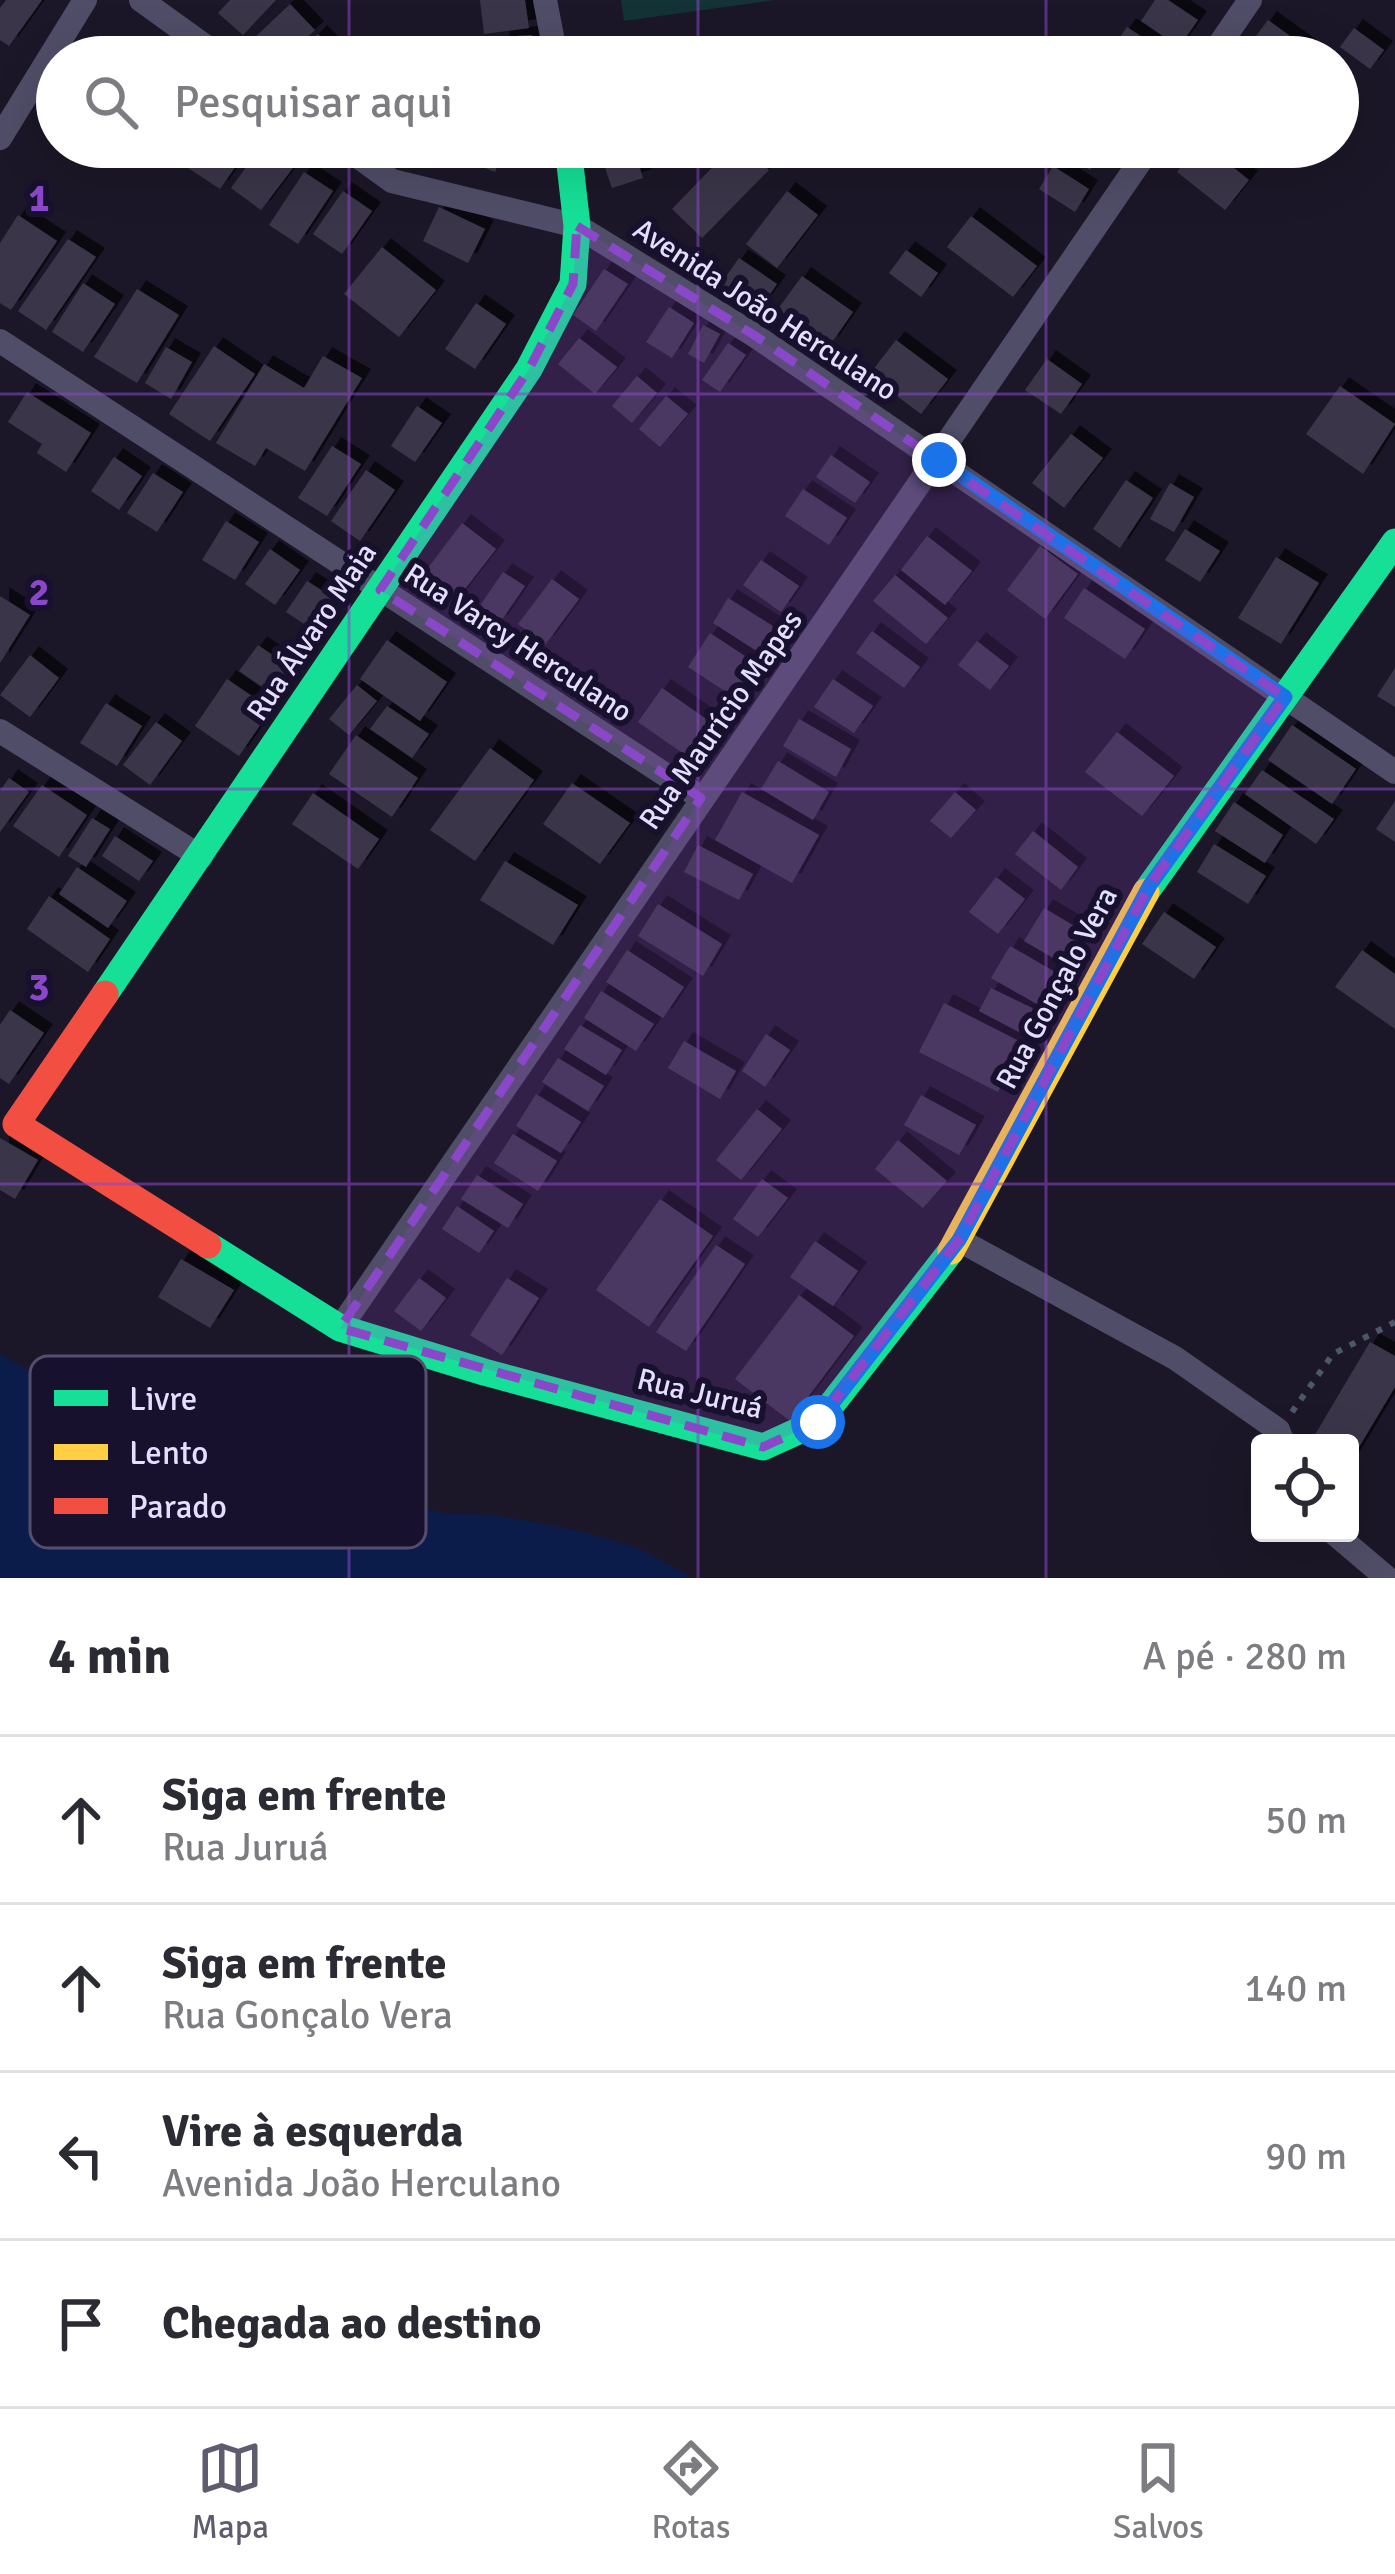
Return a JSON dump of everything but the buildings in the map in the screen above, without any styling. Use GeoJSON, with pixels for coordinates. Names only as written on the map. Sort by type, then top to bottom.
{"type":"FeatureCollection","features":[{"type":"Feature","properties":{"kind":"street"},"geometry":{"type":"LineString","coordinates":[[63,36],[85,0]]}},
{"type":"Feature","properties":{"kind":"street"},"geometry":{"type":"LineString","coordinates":[[142,0],[191,36]]}},
{"type":"Feature","properties":{"kind":"street"},"geometry":{"type":"LineString","coordinates":[[545,0],[552,36]]}},
{"type":"Feature","properties":{"kind":"street"},"geometry":{"type":"LineString","coordinates":[[1225,36],[1250,0]]}},
{"type":"Feature","properties":{"kind":"street"},"geometry":{"type":"LineString","coordinates":[[0,138],[36,80]]}},
{"type":"Feature","properties":{"kind":"street","name":"Avenida João Herculano"},"geometry":{"type":"LineString","coordinates":[[374,168],[392,181],[577,226],[754,334],[1395,772]]}},
{"type":"Feature","properties":{"kind":"street","name":"Rua Álvaro Maia"},"geometry":{"type":"LineString","coordinates":[[16,1124],[530,369],[573,284],[577,226],[570,168]]}},
{"type":"Feature","properties":{"kind":"street","name":"Rua Maurício Mapes"},"geometry":{"type":"LineString","coordinates":[[340,1328],[1136,168]]}},
{"type":"Feature","properties":{"kind":"street","name":"Rua Varcy Herculano"},"geometry":{"type":"LineString","coordinates":[[0,341],[701,798]]}},
{"type":"Feature","properties":{"kind":"street","name":"Rua Gonçalo Vera"},"geometry":{"type":"LineString","coordinates":[[959,1240],[1150,885],[1395,542]]}},
{"type":"Feature","properties":{"kind":"street"},"geometry":{"type":"LineString","coordinates":[[0,730],[200,856]]}},
{"type":"Feature","properties":{"kind":"street","name":"Rua Juruá"},"geometry":{"type":"LineString","coordinates":[[16,1124],[340,1328],[763,1447],[818,1422],[959,1240]]}},
{"type":"Feature","properties":{"kind":"street"},"geometry":{"type":"LineString","coordinates":[[959,1240],[1175,1358],[1277,1434]]}},
{"type":"Feature","properties":{"kind":"street"},"geometry":{"type":"LineString","coordinates":[[1345,1542],[1387,1578]]}},
{"type":"Feature","properties":{"kind":"path"},"geometry":{"type":"LineString","coordinates":[[1283,1434],[1333,1354],[1395,1322]]}},
{"type":"Feature","properties":{"kind":"highlighted area"},"geometry":{"type":"Polygon","coordinates":[[[577,226],[754,335],[1285,697],[1150,885],[959,1240],[818,1422],[763,1447],[340,1328],[701,798],[380,590],[529,369],[573,284],[577,226]]]}},
{"type":"Feature","properties":{"kind":"green space"},"geometry":{"type":"Polygon","coordinates":[[[621,0],[774,0],[624,21],[621,0]]]}},
{"type":"Feature","properties":{"kind":"water"},"geometry":{"type":"Polygon","coordinates":[[[0,1354],[30,1371],[30,1548],[426,1548],[426,1509],[496,1515],[584,1532],[638,1548],[693,1578],[0,1578],[0,1354]]]}},
{"type":"Feature","properties":{"kind":"traffic: fast"},"geometry":{"type":"LineString","coordinates":[[105,994],[529,369],[573,284],[577,226],[570,168]]}},
{"type":"Feature","properties":{"kind":"traffic: fast"},"geometry":{"type":"LineString","coordinates":[[1146,892],[1395,542]]}},
{"type":"Feature","properties":{"kind":"traffic: fast"},"geometry":{"type":"LineString","coordinates":[[208,1245],[340,1328],[763,1447],[818,1422],[951,1251]]}},
{"type":"Feature","properties":{"kind":"traffic: slow"},"geometry":{"type":"LineString","coordinates":[[951,1251],[1146,892]]}},
{"type":"Feature","properties":{"kind":"traffic: jam"},"geometry":{"type":"LineString","coordinates":[[105,994],[16,1124],[208,1245]]}},
{"type":"Feature","properties":{"kind":"route"},"geometry":{"type":"LineString","coordinates":[[818,1422],[959,1240],[1150,885],[1285,697],[939,460]]}}]}
